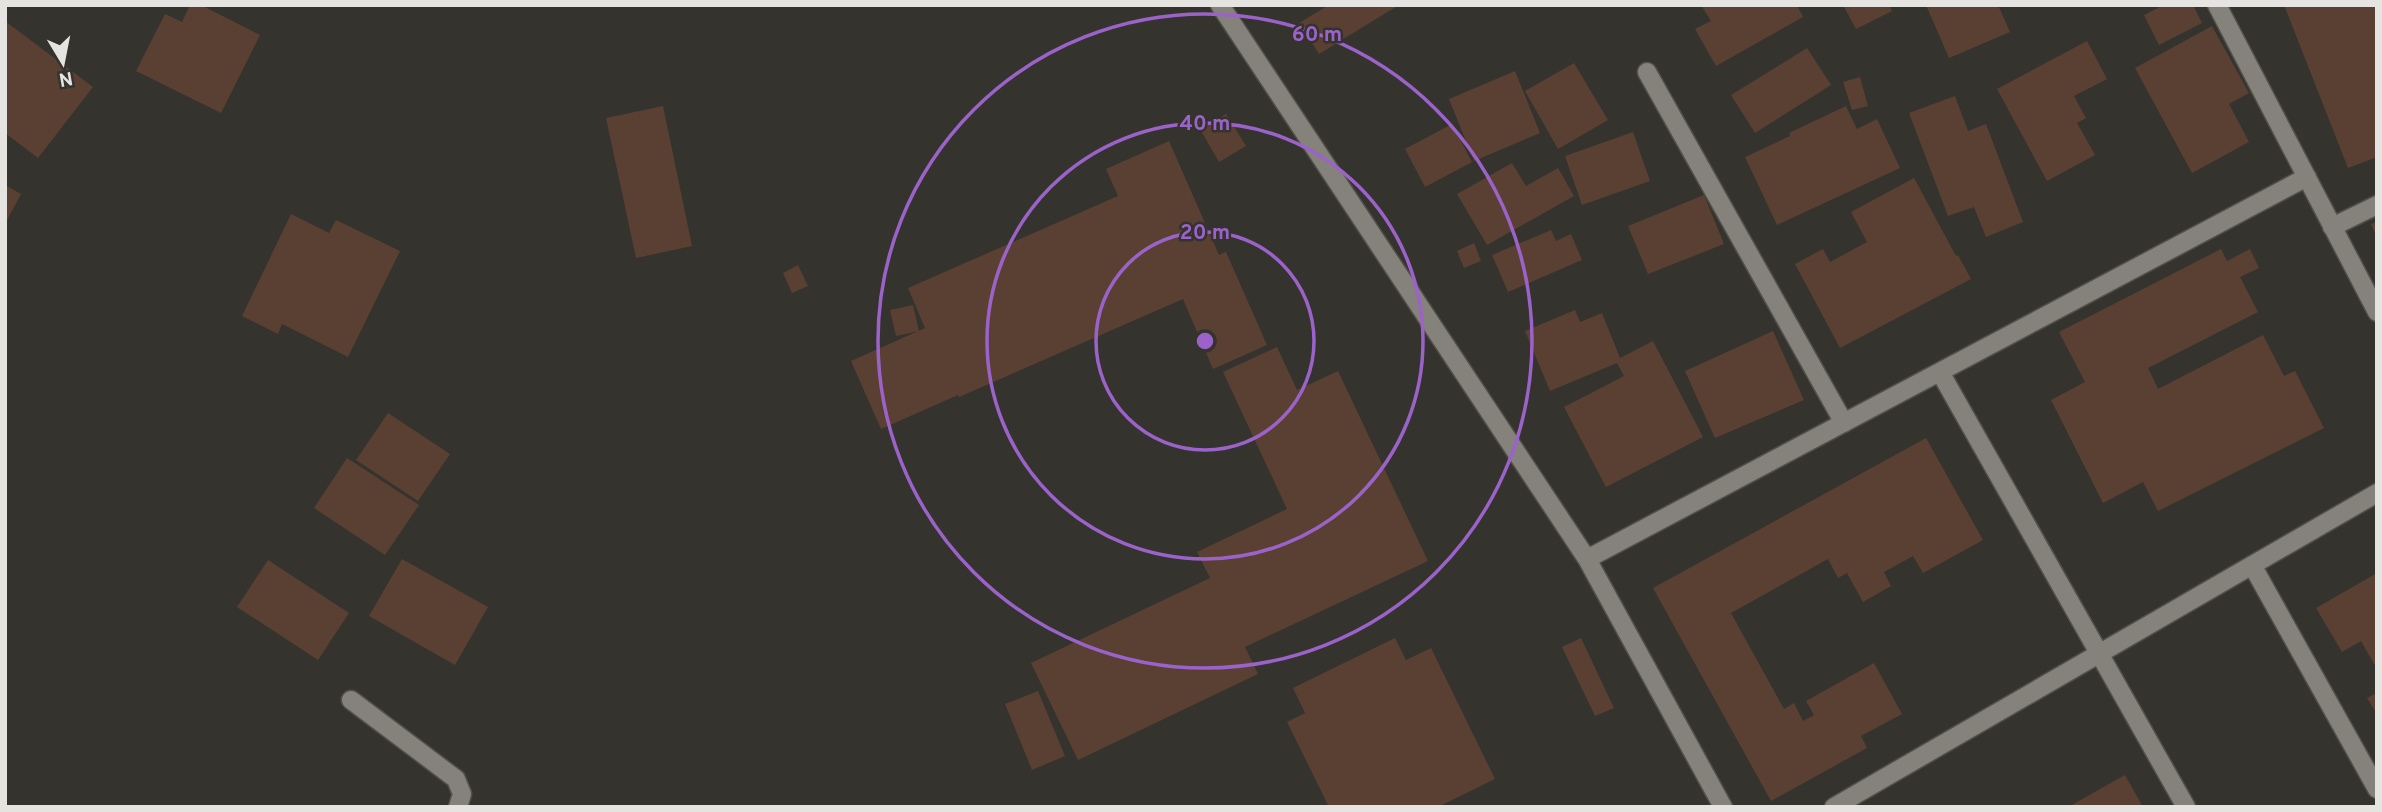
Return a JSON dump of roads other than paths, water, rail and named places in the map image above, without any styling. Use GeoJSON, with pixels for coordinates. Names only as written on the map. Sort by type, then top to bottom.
{"type":"FeatureCollection","features":[{"type":"Feature","properties":{"kind":"street"},"geometry":{"type":"LineString","coordinates":[[1220,5],[1587,559],[1723,807]]}},
{"type":"Feature","properties":{"kind":"street"},"geometry":{"type":"LineString","coordinates":[[2217,5],[2377,312]]}},
{"type":"Feature","properties":{"kind":"street"},"geometry":{"type":"LineString","coordinates":[[1647,72],[1844,423]]}},
{"type":"Feature","properties":{"kind":"street"},"geometry":{"type":"LineString","coordinates":[[1587,559],[2307,177]]}},
{"type":"Feature","properties":{"kind":"street"},"geometry":{"type":"LineString","coordinates":[[2332,227],[2377,205]]}},
{"type":"Feature","properties":{"kind":"street"},"geometry":{"type":"LineString","coordinates":[[1940,372],[2186,807]]}},
{"type":"Feature","properties":{"kind":"street"},"geometry":{"type":"LineString","coordinates":[[1834,807],[2377,493]]}},
{"type":"Feature","properties":{"kind":"street"},"geometry":{"type":"LineString","coordinates":[[2252,565],[2377,789]]}},
{"type":"Feature","properties":{"kind":"street"},"geometry":{"type":"LineString","coordinates":[[351,700],[456,779],[462,794],[458,807]]}}]}
